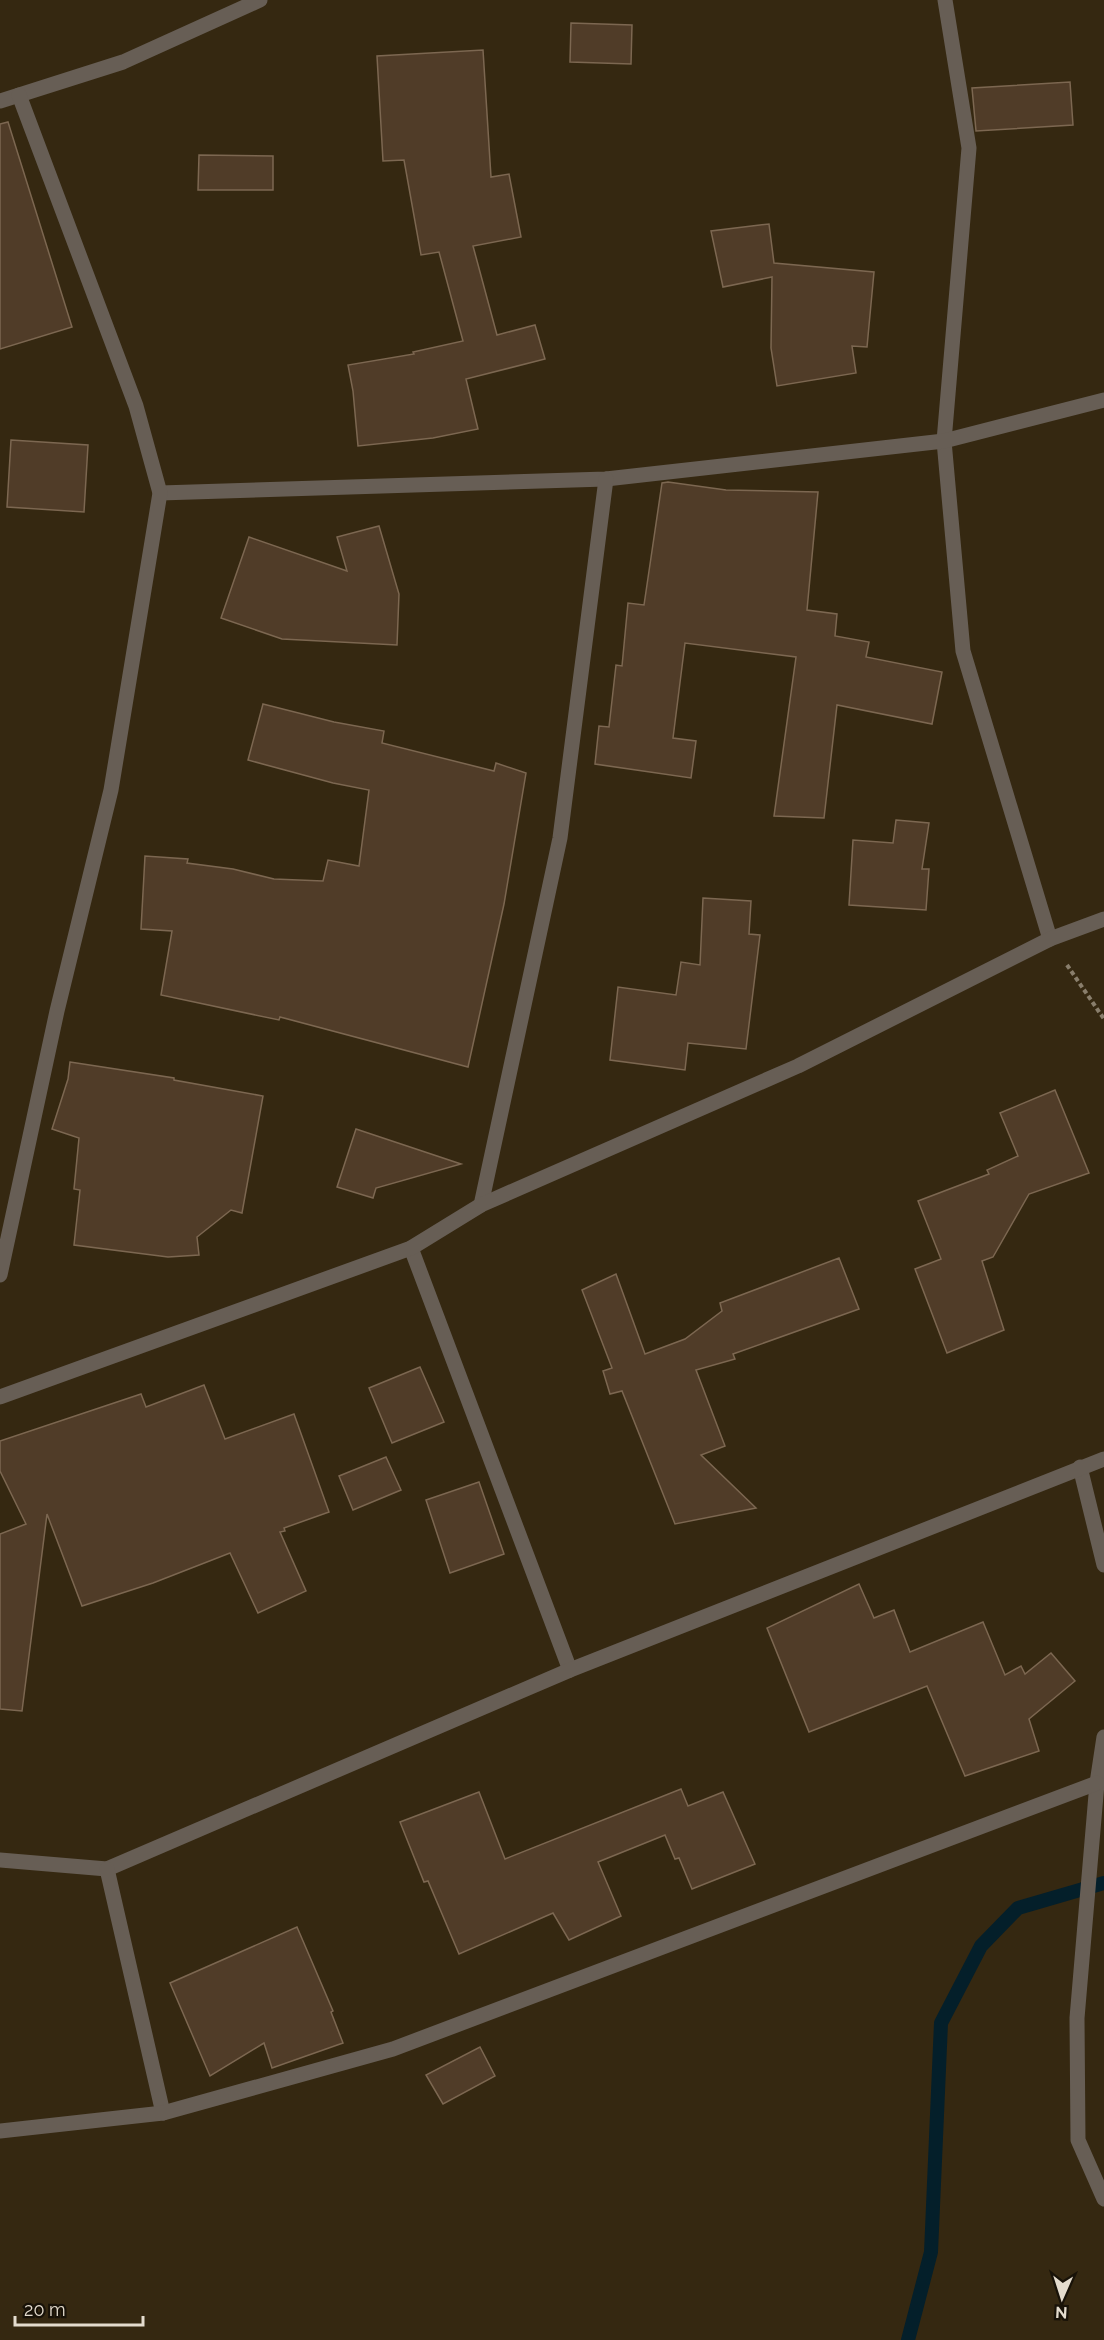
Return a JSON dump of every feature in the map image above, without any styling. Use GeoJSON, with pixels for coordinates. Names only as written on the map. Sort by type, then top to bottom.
{"type":"FeatureCollection","features":[{"type":"Feature","properties":{"kind":"street"},"geometry":{"type":"LineString","coordinates":[[0,101],[123,62],[260,0]]}},
{"type":"Feature","properties":{"kind":"street"},"geometry":{"type":"LineString","coordinates":[[945,0],[969,148],[944,441],[963,651],[1050,939]]}},
{"type":"Feature","properties":{"kind":"street"},"geometry":{"type":"LineString","coordinates":[[0,1275],[57,1011],[111,790],[160,493],[136,406],[19,95]]}},
{"type":"Feature","properties":{"kind":"street"},"geometry":{"type":"LineString","coordinates":[[160,493],[606,479],[944,441],[1104,400]]}},
{"type":"Feature","properties":{"kind":"street"},"geometry":{"type":"LineString","coordinates":[[481,1205],[560,838],[606,479]]}},
{"type":"Feature","properties":{"kind":"street"},"geometry":{"type":"LineString","coordinates":[[0,1397],[411,1248],[481,1205],[798,1066],[1050,939],[1104,919]]}},
{"type":"Feature","properties":{"kind":"street"},"geometry":{"type":"LineString","coordinates":[[411,1248],[570,1670]]}},
{"type":"Feature","properties":{"kind":"street"},"geometry":{"type":"LineString","coordinates":[[0,1860],[107,1869],[570,1670],[1104,1459]]}},
{"type":"Feature","properties":{"kind":"street"},"geometry":{"type":"LineString","coordinates":[[1080,1467],[1104,1565]]}},
{"type":"Feature","properties":{"kind":"street"},"geometry":{"type":"LineString","coordinates":[[1104,1737],[1097,1783],[1077,2018],[1078,2140],[1104,2199]]}},
{"type":"Feature","properties":{"kind":"street"},"geometry":{"type":"LineString","coordinates":[[0,2131],[163,2113],[393,2049],[1097,1783]]}},
{"type":"Feature","properties":{"kind":"street"},"geometry":{"type":"LineString","coordinates":[[107,1869],[163,2113]]}},
{"type":"Feature","properties":{"kind":"path"},"geometry":{"type":"LineString","coordinates":[[1050,939],[1104,1019]]}},
{"type":"Feature","properties":{"kind":"building"},"geometry":{"type":"Polygon","coordinates":[[[571,23],[632,25],[631,64],[570,62],[571,23]]]}},
{"type":"Feature","properties":{"kind":"building"},"geometry":{"type":"Polygon","coordinates":[[[483,50],[491,177],[509,174],[521,237],[473,246],[497,335],[535,325],[545,359],[466,379],[478,429],[433,438],[358,446],[348,365],[414,354],[413,352],[463,341],[439,252],[421,255],[404,160],[383,161],[377,56],[483,50]]]}},
{"type":"Feature","properties":{"kind":"building"},"geometry":{"type":"Polygon","coordinates":[[[1070,82],[1073,125],[976,131],[972,88],[1070,82]]]}},
{"type":"Feature","properties":{"kind":"building"},"geometry":{"type":"Polygon","coordinates":[[[8,122],[72,327],[0,349],[0,124],[8,122]]]}},
{"type":"Feature","properties":{"kind":"building"},"geometry":{"type":"Polygon","coordinates":[[[199,155],[273,156],[273,190],[198,190],[199,155]]]}},
{"type":"Feature","properties":{"kind":"building"},"geometry":{"type":"Polygon","coordinates":[[[769,224],[774,263],[874,272],[867,347],[852,346],[856,373],[777,386],[771,348],[772,277],[723,287],[711,231],[769,224]]]}},
{"type":"Feature","properties":{"kind":"building"},"geometry":{"type":"Polygon","coordinates":[[[11,440],[88,445],[84,512],[7,507],[11,440]]]}},
{"type":"Feature","properties":{"kind":"building"},"geometry":{"type":"Polygon","coordinates":[[[662,483],[726,490],[818,492],[807,610],[837,614],[835,636],[869,642],[866,657],[942,672],[932,724],[837,705],[824,818],[774,816],[796,657],[685,643],[673,738],[696,741],[691,778],[595,764],[599,726],[609,727],[616,665],[622,666],[628,603],[644,605],[662,483]]]}},
{"type":"Feature","properties":{"kind":"building"},"geometry":{"type":"Polygon","coordinates":[[[379,526],[399,594],[397,645],[282,639],[221,618],[249,537],[347,571],[337,537],[379,526]]]}},
{"type":"Feature","properties":{"kind":"building"},"geometry":{"type":"Polygon","coordinates":[[[263,704],[334,722],[384,731],[382,743],[494,771],[496,763],[526,773],[504,904],[468,1067],[280,1017],[279,1020],[161,995],[172,931],[141,929],[145,856],[188,859],[187,863],[233,869],[274,879],[323,881],[328,860],[359,866],[369,790],[333,783],[248,760],[263,704]]]}},
{"type":"Feature","properties":{"kind":"building"},"geometry":{"type":"Polygon","coordinates":[[[896,820],[929,823],[922,869],[929,869],[926,910],[849,905],[853,840],[893,843],[896,820]]]}},
{"type":"Feature","properties":{"kind":"building"},"geometry":{"type":"Polygon","coordinates":[[[703,898],[751,901],[749,934],[760,935],[746,1049],[688,1043],[685,1070],[610,1060],[618,987],[676,995],[681,962],[700,965],[703,898]]]}},
{"type":"Feature","properties":{"kind":"building"},"geometry":{"type":"Polygon","coordinates":[[[70,1062],[174,1078],[174,1080],[263,1096],[242,1213],[231,1210],[197,1237],[199,1255],[168,1257],[74,1245],[80,1190],[74,1189],[79,1138],[52,1129],[68,1079],[70,1062]]]}},
{"type":"Feature","properties":{"kind":"building"},"geometry":{"type":"Polygon","coordinates":[[[1055,1090],[1089,1173],[1029,1194],[993,1257],[982,1261],[1004,1330],[947,1353],[915,1269],[941,1259],[918,1201],[989,1174],[987,1170],[1018,1156],[1000,1113],[1055,1090]]]}},
{"type":"Feature","properties":{"kind":"building"},"geometry":{"type":"Polygon","coordinates":[[[356,1129],[461,1164],[376,1188],[373,1198],[337,1187],[356,1129]]]}},
{"type":"Feature","properties":{"kind":"building"},"geometry":{"type":"Polygon","coordinates":[[[839,1258],[859,1309],[733,1354],[735,1359],[696,1370],[725,1446],[701,1455],[756,1508],[675,1524],[622,1391],[610,1394],[603,1371],[612,1368],[582,1290],[616,1274],[645,1354],[685,1339],[722,1311],[720,1303],[839,1258]]]}},
{"type":"Feature","properties":{"kind":"building"},"geometry":{"type":"Polygon","coordinates":[[[420,1367],[444,1422],[392,1443],[369,1388],[420,1367]]]}},
{"type":"Feature","properties":{"kind":"building"},"geometry":{"type":"Polygon","coordinates":[[[204,1385],[225,1439],[294,1414],[329,1512],[284,1528],[285,1531],[280,1532],[306,1591],[258,1613],[230,1553],[153,1583],[82,1606],[47,1514],[22,1711],[0,1709],[0,1534],[26,1524],[0,1471],[0,1441],[141,1394],[146,1407],[204,1385]]]}},
{"type":"Feature","properties":{"kind":"building"},"geometry":{"type":"Polygon","coordinates":[[[386,1457],[401,1490],[353,1510],[339,1476],[386,1457]]]}},
{"type":"Feature","properties":{"kind":"building"},"geometry":{"type":"Polygon","coordinates":[[[479,1482],[504,1554],[450,1573],[426,1500],[479,1482]]]}},
{"type":"Feature","properties":{"kind":"building"},"geometry":{"type":"Polygon","coordinates":[[[859,1584],[874,1618],[894,1610],[910,1652],[983,1622],[1005,1675],[1021,1666],[1025,1674],[1051,1653],[1075,1681],[1029,1719],[1039,1751],[965,1776],[927,1686],[809,1732],[767,1628],[859,1584]]]}},
{"type":"Feature","properties":{"kind":"building"},"geometry":{"type":"Polygon","coordinates":[[[681,1789],[688,1806],[723,1792],[755,1864],[692,1889],[679,1858],[675,1859],[665,1835],[598,1862],[621,1916],[569,1940],[553,1913],[459,1954],[428,1881],[424,1882],[400,1822],[479,1792],[505,1859],[681,1789]]]}},
{"type":"Feature","properties":{"kind":"building"},"geometry":{"type":"Polygon","coordinates":[[[297,1927],[333,2011],[331,2012],[343,2043],[272,2068],[264,2043],[210,2076],[170,1983],[297,1927]]]}},
{"type":"Feature","properties":{"kind":"building"},"geometry":{"type":"Polygon","coordinates":[[[480,2047],[495,2076],[443,2104],[426,2075],[480,2047]]]}},
{"type":"Feature","properties":{"kind":"waterway"},"geometry":{"type":"LineString","coordinates":[[908,2340],[931,2252],[941,2023],[981,1946],[1018,1908],[1104,1883]]}}]}
